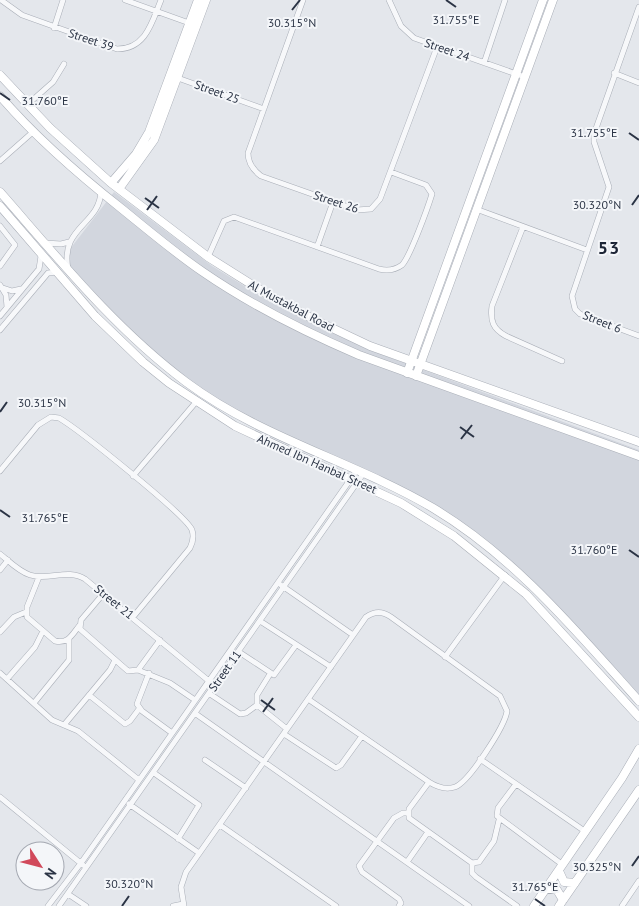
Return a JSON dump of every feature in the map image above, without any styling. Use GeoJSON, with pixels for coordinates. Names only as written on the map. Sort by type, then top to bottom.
{"type":"FeatureCollection","features":[{"type":"Feature","properties":{"kind":"street","name":"Street 39"},"geometry":{"type":"LineString","coordinates":[[1,0],[17,12],[54,28],[109,48],[126,49],[144,38],[161,0]]}},
{"type":"Feature","properties":{"kind":"street"},"geometry":{"type":"LineString","coordinates":[[54,28],[63,0]]}},
{"type":"Feature","properties":{"kind":"street"},"geometry":{"type":"LineString","coordinates":[[125,0],[193,25]]}},
{"type":"Feature","properties":{"kind":"street"},"geometry":{"type":"LineString","coordinates":[[119,189],[154,140],[193,25],[198,0]]}},
{"type":"Feature","properties":{"kind":"street"},"geometry":{"type":"LineString","coordinates":[[193,25],[206,0]]}},
{"type":"Feature","properties":{"kind":"street"},"geometry":{"type":"LineString","coordinates":[[264,109],[303,0]]}},
{"type":"Feature","properties":{"kind":"street","name":"Street 24"},"geometry":{"type":"LineString","coordinates":[[389,0],[396,18],[407,32],[421,42],[525,77]]}},
{"type":"Feature","properties":{"kind":"street"},"geometry":{"type":"LineString","coordinates":[[484,63],[505,0]]}},
{"type":"Feature","properties":{"kind":"street"},"geometry":{"type":"LineString","coordinates":[[416,376],[476,210],[478,193],[516,74],[543,0]]}},
{"type":"Feature","properties":{"kind":"street"},"geometry":{"type":"LineString","coordinates":[[407,373],[525,77],[553,0]]}},
{"type":"Feature","properties":{"kind":"street","name":"Street 6"},"geometry":{"type":"LineString","coordinates":[[639,7],[593,138],[609,187],[572,296],[575,309],[586,318],[639,336]]}},
{"type":"Feature","properties":{"kind":"street","name":"Street 26"},"geometry":{"type":"LineString","coordinates":[[264,109],[248,153],[253,169],[266,178],[333,202],[360,211],[371,209],[380,199],[437,47]]}},
{"type":"Feature","properties":{"kind":"street"},"geometry":{"type":"LineString","coordinates":[[27,106],[50,85],[64,64]]}},
{"type":"Feature","properties":{"kind":"street"},"geometry":{"type":"LineString","coordinates":[[614,74],[639,83]]}},
{"type":"Feature","properties":{"kind":"street","name":"Al Mustakbal Road"},"geometry":{"type":"LineString","coordinates":[[0,75],[27,106],[62,140],[119,189],[208,257],[259,290],[308,317],[364,343],[639,442]]}},
{"type":"Feature","properties":{"kind":"street"},"geometry":{"type":"LineString","coordinates":[[112,183],[145,140],[175,77]]}},
{"type":"Feature","properties":{"kind":"street","name":"Street 25"},"geometry":{"type":"LineString","coordinates":[[175,77],[264,109]]}},
{"type":"Feature","properties":{"kind":"street","name":"Al Mustakbal Road"},"geometry":{"type":"LineString","coordinates":[[0,96],[54,150],[101,192],[156,236],[220,283],[286,321],[332,344],[407,373],[639,456]]}},
{"type":"Feature","properties":{"kind":"street"},"geometry":{"type":"LineString","coordinates":[[0,161],[34,131]]}},
{"type":"Feature","properties":{"kind":"street"},"geometry":{"type":"LineString","coordinates":[[54,150],[62,140]]}},
{"type":"Feature","properties":{"kind":"street"},"geometry":{"type":"LineString","coordinates":[[208,257],[224,221],[230,217],[382,270],[394,269],[404,263],[431,192],[426,184],[391,172]]}},
{"type":"Feature","properties":{"kind":"street","name":"Ahmed Ibn Hanbal Street"},"geometry":{"type":"LineString","coordinates":[[0,192],[103,308],[158,360],[218,404],[284,439],[360,472],[433,508],[497,552],[553,606],[639,701]]}},
{"type":"Feature","properties":{"kind":"street"},"geometry":{"type":"LineString","coordinates":[[68,269],[66,253],[69,242],[98,205],[101,192]]}},
{"type":"Feature","properties":{"kind":"street"},"geometry":{"type":"LineString","coordinates":[[98,205],[111,200]]}},
{"type":"Feature","properties":{"kind":"street"},"geometry":{"type":"LineString","coordinates":[[317,246],[333,202]]}},
{"type":"Feature","properties":{"kind":"street","name":"Ahmed Ibn Hanbal Street"},"geometry":{"type":"LineString","coordinates":[[0,206],[95,316],[143,362],[196,402],[261,440],[354,480],[401,503],[435,524],[505,575],[546,614],[639,717]]}},
{"type":"Feature","properties":{"kind":"street"},"geometry":{"type":"LineString","coordinates":[[476,210],[587,250]]}},
{"type":"Feature","properties":{"kind":"street"},"geometry":{"type":"LineString","coordinates":[[156,236],[165,225]]}},
{"type":"Feature","properties":{"kind":"street"},"geometry":{"type":"LineString","coordinates":[[0,226],[15,245],[0,266]]}},
{"type":"Feature","properties":{"kind":"street"},"geometry":{"type":"LineString","coordinates":[[523,227],[492,306],[493,324],[498,332],[562,361]]}},
{"type":"Feature","properties":{"kind":"street"},"geometry":{"type":"LineString","coordinates":[[45,243],[69,242]]}},
{"type":"Feature","properties":{"kind":"street"},"geometry":{"type":"LineString","coordinates":[[0,316],[36,273],[41,265],[40,253]]}},
{"type":"Feature","properties":{"kind":"street"},"geometry":{"type":"LineString","coordinates":[[0,330],[48,273],[57,272]]}},
{"type":"Feature","properties":{"kind":"street"},"geometry":{"type":"LineString","coordinates":[[36,273],[43,279]]}},
{"type":"Feature","properties":{"kind":"street"},"geometry":{"type":"LineString","coordinates":[[1,287],[12,291],[22,289]]}},
{"type":"Feature","properties":{"kind":"street"},"geometry":{"type":"LineString","coordinates":[[1,287],[7,299],[7,308]]}},
{"type":"Feature","properties":{"kind":"street"},"geometry":{"type":"LineString","coordinates":[[95,316],[103,308]]}},
{"type":"Feature","properties":{"kind":"street"},"geometry":{"type":"LineString","coordinates":[[133,476],[196,402]]}},
{"type":"Feature","properties":{"kind":"street"},"geometry":{"type":"LineString","coordinates":[[0,471],[38,425],[51,417],[59,418],[133,476],[188,524],[193,536],[190,548],[133,617]]}},
{"type":"Feature","properties":{"kind":"street","name":"Street 11"},"geometry":{"type":"LineString","coordinates":[[48,906],[81,863],[340,494],[360,472]]}},
{"type":"Feature","properties":{"kind":"street","name":"Street 11"},"geometry":{"type":"LineString","coordinates":[[59,906],[87,869],[347,498],[354,480]]}},
{"type":"Feature","properties":{"kind":"street"},"geometry":{"type":"LineString","coordinates":[[340,494],[347,498]]}},
{"type":"Feature","properties":{"kind":"street","name":"Street 21"},"geometry":{"type":"LineString","coordinates":[[0,554],[24,573],[39,577],[74,574],[85,579],[215,686]]}},
{"type":"Feature","properties":{"kind":"street"},"geometry":{"type":"LineString","coordinates":[[0,570],[8,560]]}},
{"type":"Feature","properties":{"kind":"street"},"geometry":{"type":"LineString","coordinates":[[446,657],[505,575]]}},
{"type":"Feature","properties":{"kind":"street"},"geometry":{"type":"LineString","coordinates":[[39,577],[26,612],[27,617],[55,641],[60,642],[69,639],[79,626],[81,620],[104,593]]}},
{"type":"Feature","properties":{"kind":"street"},"geometry":{"type":"LineString","coordinates":[[277,582],[354,635]]}},
{"type":"Feature","properties":{"kind":"street"},"geometry":{"type":"LineString","coordinates":[[0,632],[14,617],[26,612]]}},
{"type":"Feature","properties":{"kind":"street"},"geometry":{"type":"LineString","coordinates":[[173,906],[184,905],[181,887],[182,880],[200,853],[308,699],[354,635],[366,617],[381,612],[500,696],[505,703],[506,720],[468,776],[455,787],[445,788],[429,782],[308,699]]}},
{"type":"Feature","properties":{"kind":"street"},"geometry":{"type":"LineString","coordinates":[[260,621],[331,667]]}},
{"type":"Feature","properties":{"kind":"street"},"geometry":{"type":"LineString","coordinates":[[79,626],[82,632],[128,671],[138,670],[149,673],[170,683],[195,700]]}},
{"type":"Feature","properties":{"kind":"street"},"geometry":{"type":"LineString","coordinates":[[7,679],[35,647],[43,631]]}},
{"type":"Feature","properties":{"kind":"street"},"geometry":{"type":"LineString","coordinates":[[34,703],[69,660],[69,639]]}},
{"type":"Feature","properties":{"kind":"street"},"geometry":{"type":"LineString","coordinates":[[138,670],[160,640]]}},
{"type":"Feature","properties":{"kind":"street"},"geometry":{"type":"LineString","coordinates":[[239,652],[270,674],[276,673],[296,645]]}},
{"type":"Feature","properties":{"kind":"street"},"geometry":{"type":"LineString","coordinates":[[64,725],[110,670],[114,660]]}},
{"type":"Feature","properties":{"kind":"street"},"geometry":{"type":"LineString","coordinates":[[0,673],[52,720],[84,735],[139,780]]}},
{"type":"Feature","properties":{"kind":"street"},"geometry":{"type":"LineString","coordinates":[[89,695],[125,724],[130,721],[139,709],[138,699],[146,686],[149,673]]}},
{"type":"Feature","properties":{"kind":"street"},"geometry":{"type":"LineString","coordinates":[[270,674],[257,695],[257,706],[286,731],[336,768],[341,766],[362,736]]}},
{"type":"Feature","properties":{"kind":"street"},"geometry":{"type":"LineString","coordinates":[[210,694],[240,714],[246,713],[257,706]]}},
{"type":"Feature","properties":{"kind":"street"},"geometry":{"type":"LineString","coordinates":[[139,709],[172,733]]}},
{"type":"Feature","properties":{"kind":"street"},"geometry":{"type":"LineString","coordinates":[[196,714],[469,906]]}},
{"type":"Feature","properties":{"kind":"street"},"geometry":{"type":"LineString","coordinates":[[534,906],[586,832],[639,749]]}},
{"type":"Feature","properties":{"kind":"street"},"geometry":{"type":"LineString","coordinates":[[480,759],[586,832]]}},
{"type":"Feature","properties":{"kind":"street"},"geometry":{"type":"LineString","coordinates":[[205,760],[246,788]]}},
{"type":"Feature","properties":{"kind":"street"},"geometry":{"type":"LineString","coordinates":[[154,773],[199,805],[178,838]]}},
{"type":"Feature","properties":{"kind":"street"},"geometry":{"type":"LineString","coordinates":[[400,906],[399,900],[360,869],[360,862],[394,818],[408,813],[429,782]]}},
{"type":"Feature","properties":{"kind":"street"},"geometry":{"type":"LineString","coordinates":[[408,813],[412,821],[472,863],[479,862],[492,845],[499,820],[498,808],[516,784]]}},
{"type":"Feature","properties":{"kind":"street"},"geometry":{"type":"LineString","coordinates":[[561,903],[639,790]]}},
{"type":"Feature","properties":{"kind":"street"},"geometry":{"type":"LineString","coordinates":[[0,797],[87,869]]}},
{"type":"Feature","properties":{"kind":"street"},"geometry":{"type":"LineString","coordinates":[[124,801],[200,853]]}},
{"type":"Feature","properties":{"kind":"street"},"geometry":{"type":"LineString","coordinates":[[499,820],[561,868],[564,882],[575,883]]}},
{"type":"Feature","properties":{"kind":"street"},"geometry":{"type":"LineString","coordinates":[[220,825],[336,906]]}},
{"type":"Feature","properties":{"kind":"street"},"geometry":{"type":"LineString","coordinates":[[407,862],[428,832]]}},
{"type":"Feature","properties":{"kind":"street"},"geometry":{"type":"LineString","coordinates":[[472,863],[472,873],[476,877],[517,906]]}},
{"type":"Feature","properties":{"kind":"street"},"geometry":{"type":"LineString","coordinates":[[622,906],[639,881]]}},
{"type":"Feature","properties":{"kind":"street"},"geometry":{"type":"LineString","coordinates":[[546,888],[557,890],[561,903]]}},
{"type":"Feature","properties":{"kind":"street"},"geometry":{"type":"LineString","coordinates":[[68,894],[86,906]]}},
{"type":"Feature","properties":{"kind":"shaded area"},"geometry":{"type":"Polygon","coordinates":[[[114,192],[212,266],[270,302],[326,330],[383,355],[639,450],[639,696],[552,607],[465,531],[398,491],[318,455],[186,384],[60,262],[114,192]]]}},
{"type":"Feature","properties":{"kind":"district","name":"53"},"geometry":{"type":"Point","coordinates":[609,248]}}]}
